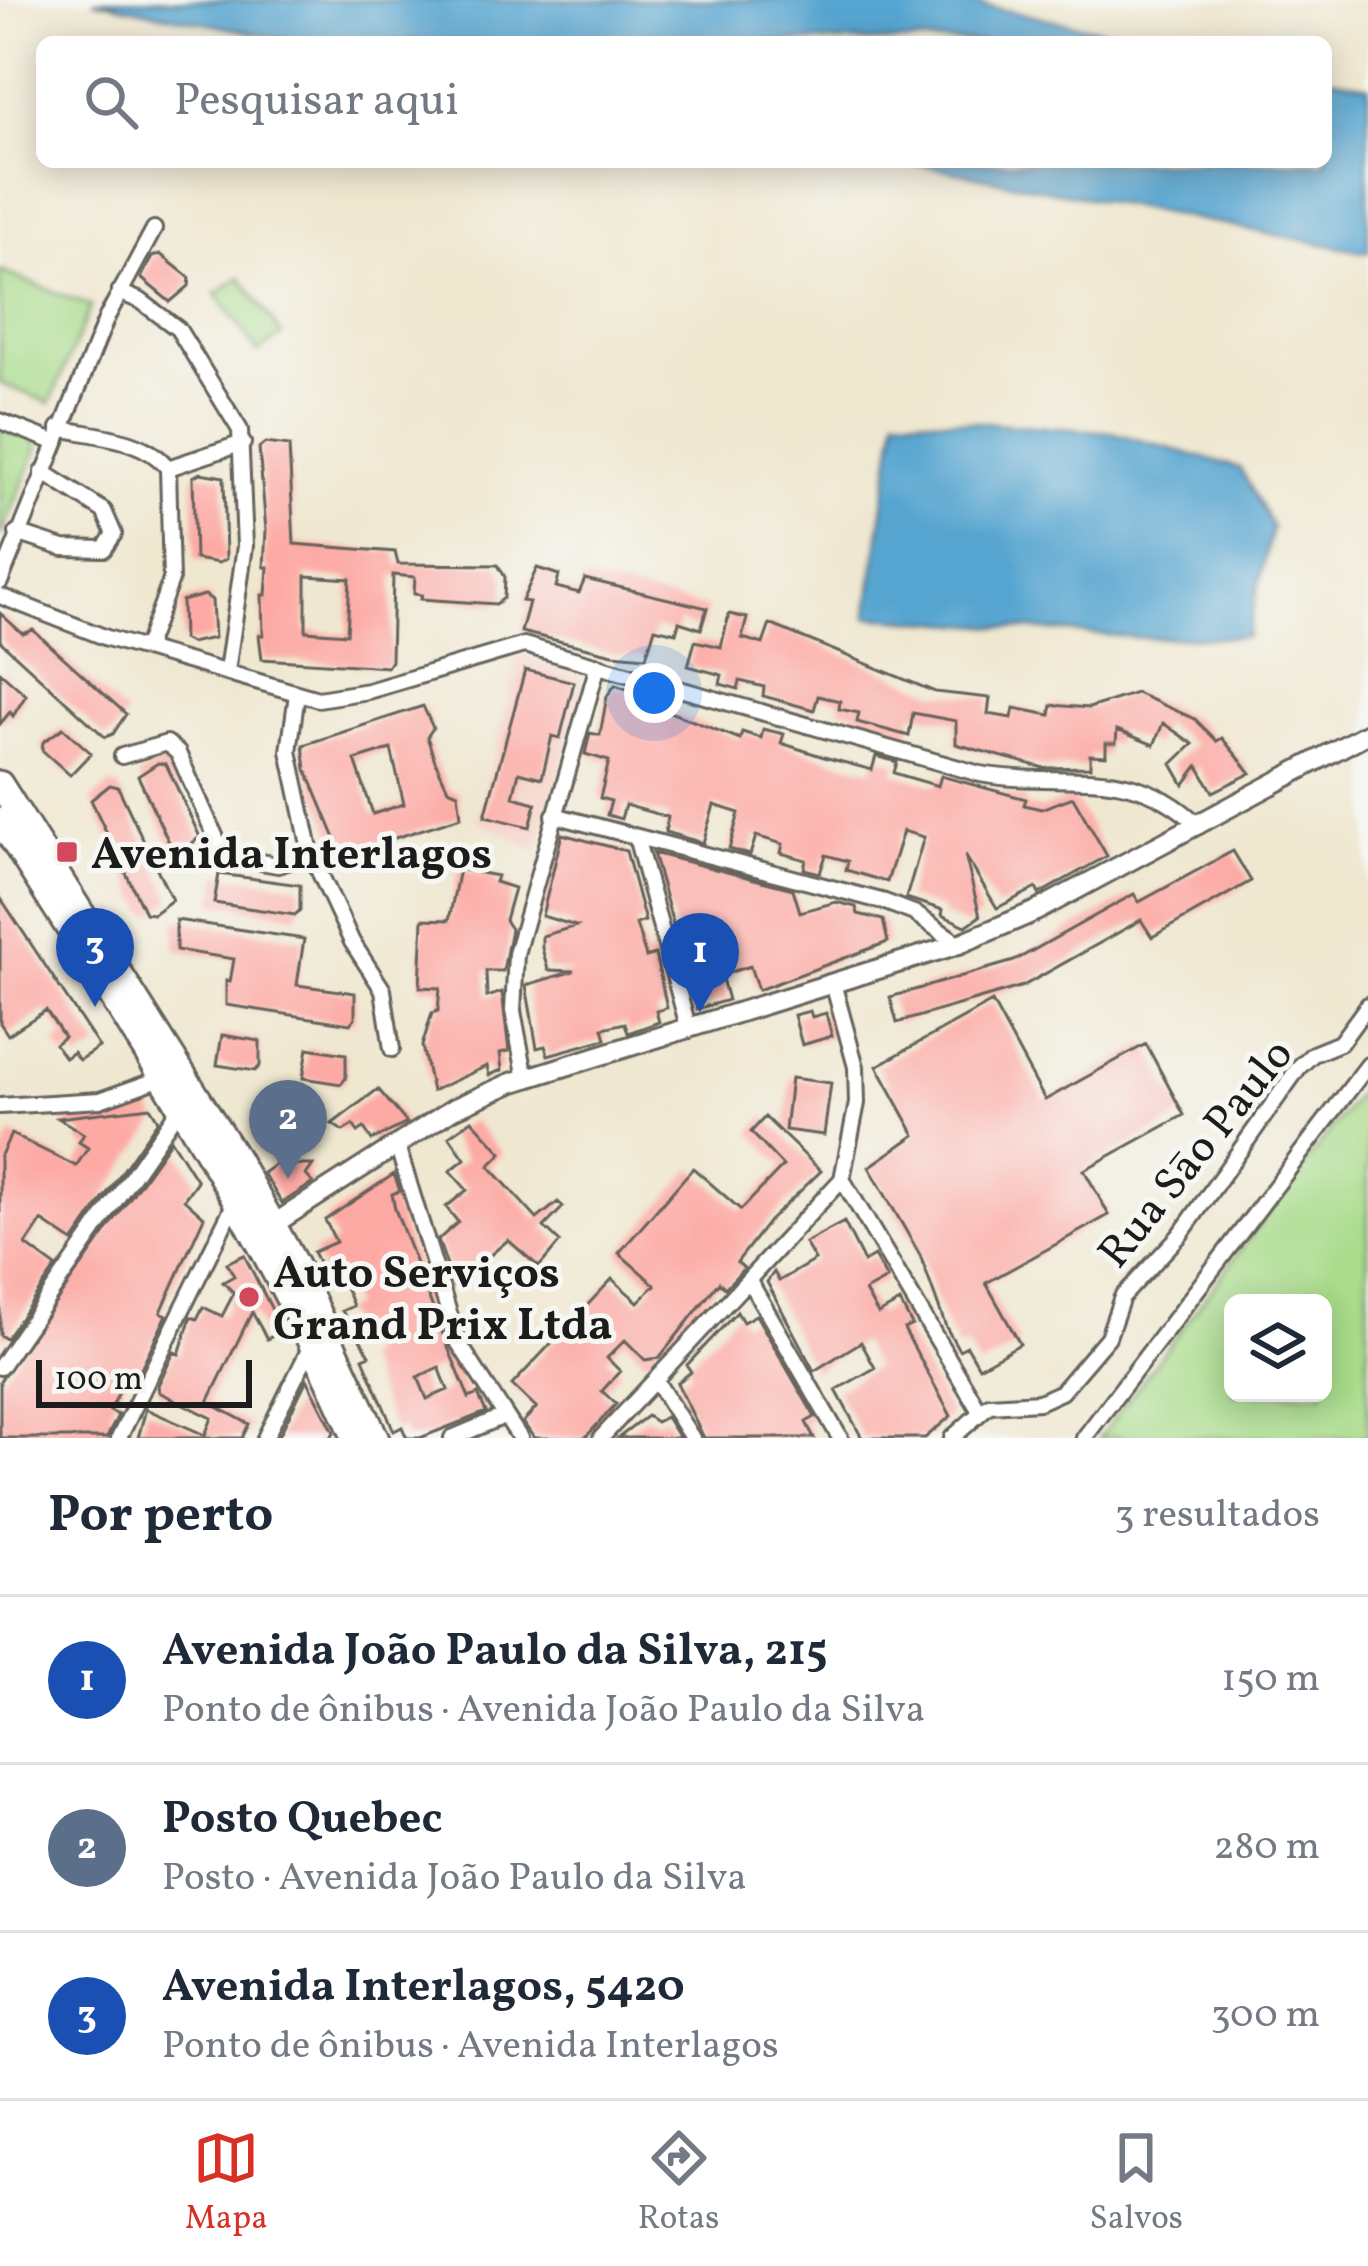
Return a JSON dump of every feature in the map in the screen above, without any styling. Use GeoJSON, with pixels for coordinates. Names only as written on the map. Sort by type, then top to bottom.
{"type":"FeatureCollection","features":[{"type":"Feature","properties":{"kind":"main road"},"geometry":{"type":"LineString","coordinates":[[0,784],[266,1230],[376,1438]]}},
{"type":"Feature","properties":{"kind":"main road"},"geometry":{"type":"LineString","coordinates":[[0,820],[237,1198],[266,1230],[355,1438]]}},
{"type":"Feature","properties":{"kind":"street"},"geometry":{"type":"LineString","coordinates":[[0,583],[4,554],[44,472],[119,292],[154,229]]}},
{"type":"Feature","properties":{"kind":"street"},"geometry":{"type":"LineString","coordinates":[[119,292],[141,301],[178,329],[231,410],[243,443],[245,546],[227,671]]}},
{"type":"Feature","properties":{"kind":"street"},"geometry":{"type":"LineString","coordinates":[[0,422],[57,435],[130,443],[148,450],[168,468],[171,580],[146,646]]}},
{"type":"Feature","properties":{"kind":"street"},"geometry":{"type":"LineString","coordinates":[[168,468],[243,443]]}},
{"type":"Feature","properties":{"kind":"street"},"geometry":{"type":"LineString","coordinates":[[17,533],[87,550],[104,549],[114,534],[104,511],[44,472]]}},
{"type":"Feature","properties":{"kind":"street"},"geometry":{"type":"LineString","coordinates":[[0,596],[107,638],[317,699],[368,692],[515,646],[598,665],[980,774],[1144,786],[1198,826]]}},
{"type":"Feature","properties":{"kind":"street"},"geometry":{"type":"LineString","coordinates":[[526,1079],[513,1011],[513,978],[598,665]]}},
{"type":"Feature","properties":{"kind":"street"},"geometry":{"type":"LineString","coordinates":[[297,694],[289,751],[311,854],[352,941],[383,990],[392,1049]]}},
{"type":"Feature","properties":{"kind":"street"},"geometry":{"type":"LineString","coordinates":[[266,1230],[452,1109],[526,1079],[959,944],[1036,911],[1368,733]]}},
{"type":"Feature","properties":{"kind":"street"},"geometry":{"type":"LineString","coordinates":[[122,756],[167,742],[178,753],[217,840],[232,857],[278,865],[311,854]]}},
{"type":"Feature","properties":{"kind":"street"},"geometry":{"type":"LineString","coordinates":[[554,814],[885,902],[914,913],[959,944]]}},
{"type":"Feature","properties":{"kind":"street"},"geometry":{"type":"LineString","coordinates":[[636,837],[689,1030]]}},
{"type":"Feature","properties":{"kind":"street"},"geometry":{"type":"LineString","coordinates":[[601,1438],[842,1179],[856,1103],[856,1067],[833,983]]}},
{"type":"Feature","properties":{"kind":"street","name":"Rua Sāo Paulo"},"geometry":{"type":"LineString","coordinates":[[979,1410],[1004,1401],[1039,1402],[1061,1392],[1108,1336],[1122,1297],[1180,1235],[1299,1067],[1313,1054],[1340,1042],[1368,1005]]}},
{"type":"Feature","properties":{"kind":"street"},"geometry":{"type":"LineString","coordinates":[[1084,1438],[1368,1065]]}},
{"type":"Feature","properties":{"kind":"street"},"geometry":{"type":"LineString","coordinates":[[0,1106],[100,1100],[162,1078]]}},
{"type":"Feature","properties":{"kind":"street"},"geometry":{"type":"LineString","coordinates":[[0,1367],[180,1107]]}},
{"type":"Feature","properties":{"kind":"street"},"geometry":{"type":"LineString","coordinates":[[398,1148],[458,1342],[502,1417],[520,1438]]}},
{"type":"Feature","properties":{"kind":"street"},"geometry":{"type":"LineString","coordinates":[[842,1179],[979,1410],[952,1438]]}},
{"type":"Feature","properties":{"kind":"street"},"geometry":{"type":"LineString","coordinates":[[119,1438],[237,1198]]}},
{"type":"Feature","properties":{"kind":"street"},"geometry":{"type":"LineString","coordinates":[[750,1282],[840,1438]]}},
{"type":"Feature","properties":{"kind":"street"},"geometry":{"type":"LineString","coordinates":[[265,1438],[313,1341]]}},
{"type":"Feature","properties":{"kind":"street"},"geometry":{"type":"LineString","coordinates":[[656,1382],[692,1438]]}},
{"type":"Feature","properties":{"kind":"street"},"geometry":{"type":"LineString","coordinates":[[452,1438],[502,1417]]}},
{"type":"Feature","properties":{"kind":"shaded area"},"geometry":{"type":"Polygon","coordinates":[[[519,653],[578,674],[584,687],[536,851],[477,820],[519,653]]]}},
{"type":"Feature","properties":{"kind":"green space"},"geometry":{"type":"Polygon","coordinates":[[[0,271],[91,306],[50,403],[0,383],[0,271]]]}},
{"type":"Feature","properties":{"kind":"green space"},"geometry":{"type":"Polygon","coordinates":[[[240,277],[282,335],[258,352],[216,294],[240,277]]]}},
{"type":"Feature","properties":{"kind":"green space"},"geometry":{"type":"Polygon","coordinates":[[[0,428],[33,439],[38,447],[1,536],[0,428]]]}},
{"type":"Feature","properties":{"kind":"green space"},"geometry":{"type":"Polygon","coordinates":[[[1368,1081],[1368,1438],[1099,1438],[1368,1081]]]}},
{"type":"Feature","properties":{"kind":"water"},"geometry":{"type":"Polygon","coordinates":[[[93,0],[957,0],[1131,36],[268,36],[93,0]]]}},
{"type":"Feature","properties":{"kind":"water"},"geometry":{"type":"Polygon","coordinates":[[[1332,78],[1368,85],[1368,253],[936,168],[1332,168],[1332,78]]]}},
{"type":"Feature","properties":{"kind":"water"},"geometry":{"type":"Polygon","coordinates":[[[897,416],[1111,432],[1240,468],[1272,527],[1247,637],[1144,638],[867,617],[897,416]]]}},
{"type":"Feature","properties":{"kind":"building"},"geometry":{"type":"Polygon","coordinates":[[[160,254],[190,278],[189,286],[170,302],[141,278],[152,257],[160,254]]]}},
{"type":"Feature","properties":{"kind":"building"},"geometry":{"type":"Polygon","coordinates":[[[265,443],[289,446],[294,544],[395,552],[398,564],[498,565],[505,577],[504,598],[496,604],[421,599],[422,595],[414,594],[415,577],[393,575],[391,661],[387,667],[262,659],[259,635],[263,635],[262,595],[266,595],[268,567],[264,567],[259,448],[265,443]],[[306,576],[306,631],[347,634],[350,579],[306,576]]]}},
{"type":"Feature","properties":{"kind":"building"},"geometry":{"type":"Polygon","coordinates":[[[200,473],[224,477],[226,559],[219,563],[195,559],[193,477],[200,473]]]}},
{"type":"Feature","properties":{"kind":"building"},"geometry":{"type":"Polygon","coordinates":[[[537,568],[559,575],[556,587],[579,593],[585,579],[707,608],[701,629],[679,622],[676,633],[655,628],[646,657],[521,632],[529,602],[522,601],[537,568]]]}},
{"type":"Feature","properties":{"kind":"building"},"geometry":{"type":"Polygon","coordinates":[[[205,595],[212,600],[214,638],[190,643],[183,639],[182,601],[205,595]]]}},
{"type":"Feature","properties":{"kind":"building"},"geometry":{"type":"Polygon","coordinates":[[[0,613],[23,634],[33,630],[126,714],[113,734],[105,737],[0,641],[0,613]]]}},
{"type":"Feature","properties":{"kind":"building"},"geometry":{"type":"Polygon","coordinates":[[[729,614],[747,618],[742,638],[763,644],[770,624],[935,692],[990,698],[988,714],[1012,718],[1014,708],[1050,715],[1052,705],[1089,708],[1136,693],[1195,719],[1217,741],[1222,738],[1251,773],[1213,792],[1198,766],[1184,785],[1172,764],[1193,744],[1163,723],[1154,745],[1117,730],[1116,743],[1106,743],[1106,756],[1090,755],[1090,767],[1044,768],[956,744],[956,721],[913,713],[909,736],[857,722],[859,713],[839,709],[840,701],[818,696],[814,710],[763,696],[764,687],[740,681],[738,689],[720,684],[722,675],[688,666],[695,641],[721,647],[729,614]]]}},
{"type":"Feature","properties":{"kind":"building"},"geometry":{"type":"Polygon","coordinates":[[[525,670],[574,682],[560,738],[552,736],[542,778],[519,772],[513,797],[536,803],[530,827],[485,816],[525,670]]]}},
{"type":"Feature","properties":{"kind":"building"},"geometry":{"type":"Polygon","coordinates":[[[0,672],[26,695],[13,716],[10,712],[0,724],[0,672]]]}},
{"type":"Feature","properties":{"kind":"building"},"geometry":{"type":"Polygon","coordinates":[[[615,685],[656,699],[654,706],[740,739],[742,732],[761,738],[763,729],[784,734],[781,743],[824,757],[872,770],[876,756],[897,762],[894,773],[938,786],[941,776],[1026,799],[1024,805],[1041,809],[1073,797],[1107,856],[1039,894],[1036,888],[997,908],[965,855],[980,916],[966,926],[942,915],[943,910],[906,898],[924,837],[903,831],[887,882],[846,870],[848,861],[826,855],[820,873],[804,869],[806,860],[781,853],[783,844],[756,836],[750,855],[729,849],[739,813],[714,805],[703,843],[665,832],[668,817],[625,805],[621,819],[607,815],[611,801],[600,798],[609,761],[585,754],[590,733],[600,735],[607,696],[615,685]]]}},
{"type":"Feature","properties":{"kind":"building"},"geometry":{"type":"Polygon","coordinates":[[[423,706],[433,728],[427,737],[435,761],[448,789],[458,793],[461,817],[342,855],[306,769],[303,745],[423,706]],[[391,749],[355,760],[373,814],[404,804],[391,749]]]}},
{"type":"Feature","properties":{"kind":"building"},"geometry":{"type":"Polygon","coordinates":[[[63,728],[91,753],[70,775],[42,750],[43,742],[63,728]]]}},
{"type":"Feature","properties":{"kind":"building"},"geometry":{"type":"Polygon","coordinates":[[[158,763],[166,764],[200,837],[181,852],[173,851],[138,776],[158,763]]]}},
{"type":"Feature","properties":{"kind":"building"},"geometry":{"type":"Polygon","coordinates":[[[110,785],[118,787],[172,900],[153,914],[145,913],[91,800],[110,785]]]}},
{"type":"Feature","properties":{"kind":"building"},"geometry":{"type":"Polygon","coordinates":[[[562,834],[626,851],[645,921],[636,924],[646,957],[655,954],[667,1008],[656,1011],[659,1022],[628,1033],[625,1023],[603,1028],[606,1039],[548,1055],[545,1046],[537,1048],[526,985],[574,971],[548,970],[542,948],[542,936],[576,926],[542,916],[562,834]]]}},
{"type":"Feature","properties":{"kind":"building"},"geometry":{"type":"Polygon","coordinates":[[[1233,851],[1251,881],[1152,937],[1141,920],[1023,986],[897,1023],[890,997],[1014,961],[1134,894],[1139,902],[1233,851]]]}},
{"type":"Feature","properties":{"kind":"building"},"geometry":{"type":"Polygon","coordinates":[[[653,853],[793,889],[800,912],[836,902],[856,907],[858,914],[883,920],[888,942],[758,990],[750,966],[721,975],[728,1000],[697,1009],[653,853]]]}},
{"type":"Feature","properties":{"kind":"building"},"geometry":{"type":"Polygon","coordinates":[[[459,869],[497,876],[495,882],[514,888],[505,920],[511,929],[503,971],[486,971],[487,997],[502,992],[509,1051],[500,1053],[502,1070],[489,1075],[487,1066],[432,1091],[422,1046],[432,1013],[438,1011],[440,988],[420,987],[423,919],[449,920],[459,869]]]}},
{"type":"Feature","properties":{"kind":"building"},"geometry":{"type":"Polygon","coordinates":[[[219,874],[300,885],[300,910],[295,915],[214,903],[219,874]]]}},
{"type":"Feature","properties":{"kind":"building"},"geometry":{"type":"Polygon","coordinates":[[[0,897],[99,1047],[79,1060],[73,1052],[65,1058],[55,1044],[64,1037],[46,1010],[8,1035],[0,1023],[0,897]]]}},
{"type":"Feature","properties":{"kind":"building"},"geometry":{"type":"Polygon","coordinates":[[[176,920],[304,939],[297,985],[355,993],[355,1018],[350,1024],[226,1005],[226,981],[230,982],[234,959],[176,950],[176,920]]]}},
{"type":"Feature","properties":{"kind":"building"},"geometry":{"type":"Polygon","coordinates":[[[992,1002],[1045,1100],[1146,1044],[1184,1115],[1084,1170],[1109,1215],[986,1283],[1020,1344],[979,1367],[967,1346],[959,1350],[946,1327],[920,1255],[869,1167],[915,1135],[877,1066],[992,1002]]]}},
{"type":"Feature","properties":{"kind":"building"},"geometry":{"type":"Polygon","coordinates":[[[810,1011],[812,1017],[826,1013],[832,1036],[802,1045],[794,1015],[810,1011]]]}},
{"type":"Feature","properties":{"kind":"building"},"geometry":{"type":"Polygon","coordinates":[[[222,1035],[260,1041],[260,1066],[255,1071],[217,1065],[222,1035]]]}},
{"type":"Feature","properties":{"kind":"building"},"geometry":{"type":"Polygon","coordinates":[[[308,1048],[346,1054],[346,1078],[341,1084],[303,1078],[308,1048]]]}},
{"type":"Feature","properties":{"kind":"building"},"geometry":{"type":"Polygon","coordinates":[[[791,1078],[831,1083],[824,1135],[785,1130],[791,1078]]]}},
{"type":"Feature","properties":{"kind":"building"},"geometry":{"type":"Polygon","coordinates":[[[378,1089],[407,1123],[372,1140],[364,1128],[358,1132],[353,1125],[343,1131],[332,1124],[378,1089]]]}},
{"type":"Feature","properties":{"kind":"building"},"geometry":{"type":"Polygon","coordinates":[[[150,1107],[158,1120],[73,1242],[42,1221],[26,1245],[56,1267],[6,1339],[0,1335],[0,1157],[11,1134],[76,1166],[88,1148],[79,1142],[84,1134],[58,1118],[150,1107]]]}},
{"type":"Feature","properties":{"kind":"building"},"geometry":{"type":"Polygon","coordinates":[[[765,1117],[821,1171],[769,1221],[737,1262],[744,1268],[725,1288],[719,1282],[659,1358],[645,1360],[625,1340],[607,1358],[620,1371],[602,1391],[616,1404],[585,1438],[534,1438],[523,1422],[536,1408],[512,1385],[612,1279],[638,1302],[655,1285],[619,1253],[693,1168],[741,1210],[783,1166],[751,1132],[765,1117]]]}},
{"type":"Feature","properties":{"kind":"building"},"geometry":{"type":"Polygon","coordinates":[[[472,1120],[502,1153],[489,1166],[537,1219],[558,1202],[563,1207],[544,1227],[560,1242],[539,1267],[508,1240],[454,1286],[438,1240],[458,1222],[446,1207],[467,1190],[450,1171],[465,1159],[449,1136],[472,1120]]]}},
{"type":"Feature","properties":{"kind":"building"},"geometry":{"type":"Polygon","coordinates":[[[255,1127],[295,1133],[293,1145],[253,1139],[255,1127]]]}},
{"type":"Feature","properties":{"kind":"building"},"geometry":{"type":"Polygon","coordinates":[[[171,1140],[197,1181],[184,1199],[204,1217],[161,1312],[167,1315],[135,1380],[125,1379],[110,1411],[118,1415],[107,1438],[0,1438],[0,1381],[171,1140]]]}},
{"type":"Feature","properties":{"kind":"building"},"geometry":{"type":"Polygon","coordinates":[[[292,1153],[290,1165],[313,1165],[306,1175],[313,1183],[282,1203],[263,1173],[292,1153]]]}},
{"type":"Feature","properties":{"kind":"building"},"geometry":{"type":"Polygon","coordinates":[[[394,1174],[400,1191],[392,1194],[395,1209],[447,1345],[469,1398],[478,1394],[486,1412],[420,1438],[407,1438],[402,1427],[394,1431],[363,1358],[370,1355],[342,1311],[353,1306],[343,1282],[331,1287],[313,1252],[336,1242],[325,1220],[394,1174]],[[439,1367],[418,1377],[427,1399],[448,1390],[439,1367]]]}},
{"type":"Feature","properties":{"kind":"building"},"geometry":{"type":"Polygon","coordinates":[[[844,1222],[864,1262],[874,1256],[887,1279],[865,1291],[878,1314],[900,1302],[912,1325],[904,1329],[951,1416],[925,1438],[862,1438],[836,1390],[875,1368],[861,1342],[814,1371],[767,1282],[774,1272],[779,1281],[815,1260],[805,1243],[844,1222]]]}},
{"type":"Feature","properties":{"kind":"building"},"geometry":{"type":"Polygon","coordinates":[[[244,1255],[283,1331],[267,1339],[252,1312],[208,1402],[249,1424],[242,1438],[138,1438],[146,1409],[205,1435],[212,1418],[159,1392],[158,1385],[174,1352],[179,1354],[191,1317],[197,1319],[203,1307],[222,1316],[234,1293],[223,1282],[234,1276],[227,1263],[244,1255]]]}},
{"type":"Feature","properties":{"kind":"building"},"geometry":{"type":"Polygon","coordinates":[[[737,1312],[743,1322],[756,1315],[815,1417],[806,1422],[814,1438],[704,1438],[677,1383],[691,1372],[687,1365],[737,1312]]]}},
{"type":"Feature","properties":{"kind":"building"},"geometry":{"type":"Polygon","coordinates":[[[307,1379],[334,1432],[331,1438],[278,1438],[307,1379]]]}},
{"type":"Feature","properties":{"kind":"building"},"geometry":{"type":"Polygon","coordinates":[[[647,1416],[656,1422],[666,1417],[679,1438],[618,1438],[647,1416]]]}},
{"type":"Feature","properties":{"kind":"place","name":"Avenida Interlagos"},"geometry":{"type":"Point","coordinates":[67,852]}},
{"type":"Feature","properties":{"kind":"place","name":"Avenida Interlagos, 5420"},"geometry":{"type":"Point","coordinates":[95,1007]}},
{"type":"Feature","properties":{"kind":"place","name":"Avenida João Paulo da Silva, 215"},"geometry":{"type":"Point","coordinates":[700,1012]}},
{"type":"Feature","properties":{"kind":"place","name":"Posto Quebec"},"geometry":{"type":"Point","coordinates":[288,1179]}},
{"type":"Feature","properties":{"kind":"place","name":"Auto Serviços Grand Prix Ltda"},"geometry":{"type":"Point","coordinates":[249,1297]}}]}
